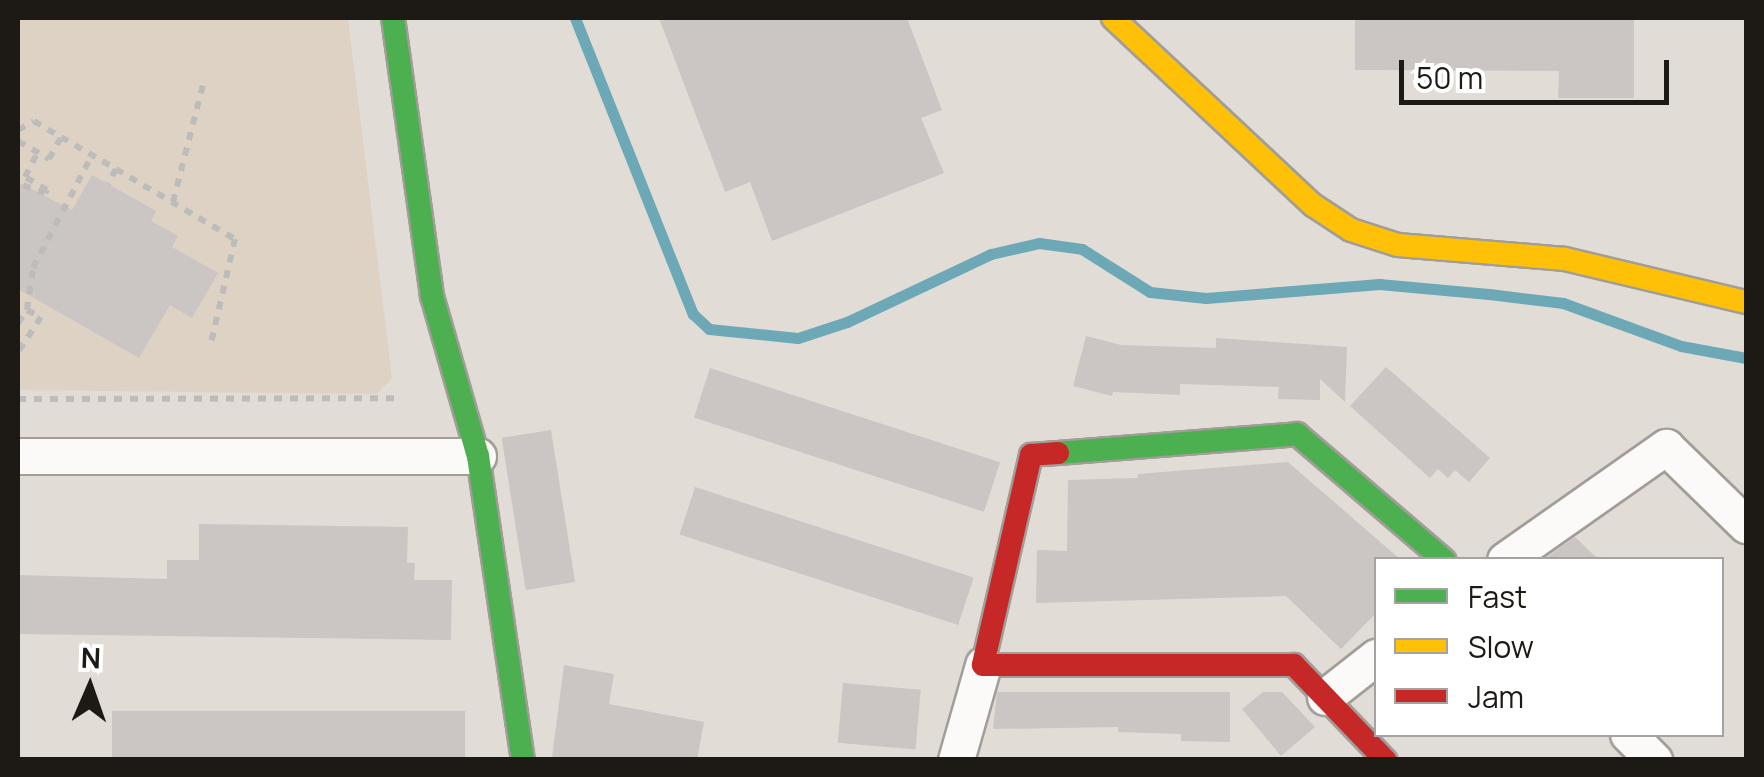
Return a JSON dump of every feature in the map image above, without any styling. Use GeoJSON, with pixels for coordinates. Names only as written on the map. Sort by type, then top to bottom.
{"type":"FeatureCollection","features":[{"type":"Feature","properties":{"kind":"street"},"geometry":{"type":"LineString","coordinates":[[393,18],[432,296],[478,456],[523,760]]}},
{"type":"Feature","properties":{"kind":"street"},"geometry":{"type":"LineString","coordinates":[[1113,18],[1313,205],[1351,230],[1398,245],[1565,260],[1746,302]]}},
{"type":"Feature","properties":{"kind":"street"},"geometry":{"type":"LineString","coordinates":[[956,760],[983,665],[1031,455],[1297,434],[1440,557]]}},
{"type":"Feature","properties":{"kind":"street"},"geometry":{"type":"LineString","coordinates":[[1509,557],[1666,447],[1746,524]]}},
{"type":"Feature","properties":{"kind":"street"},"geometry":{"type":"LineString","coordinates":[[18,456],[478,456]]}},
{"type":"Feature","properties":{"kind":"street"},"geometry":{"type":"LineString","coordinates":[[1326,697],[1374,659]]}},
{"type":"Feature","properties":{"kind":"street"},"geometry":{"type":"LineString","coordinates":[[983,665],[1294,665],[1384,760]]}},
{"type":"Feature","properties":{"kind":"street"},"geometry":{"type":"LineString","coordinates":[[1631,737],[1654,760]]}},
{"type":"Feature","properties":{"kind":"path"},"geometry":{"type":"LineString","coordinates":[[172,202],[204,80]]}},
{"type":"Feature","properties":{"kind":"path"},"geometry":{"type":"LineString","coordinates":[[18,130],[34,122],[235,239],[211,343]]}},
{"type":"Feature","properties":{"kind":"path"},"geometry":{"type":"LineString","coordinates":[[18,140],[49,158],[62,138]]}},
{"type":"Feature","properties":{"kind":"path"},"geometry":{"type":"LineString","coordinates":[[23,184],[45,193],[47,190],[24,177],[38,152]]}},
{"type":"Feature","properties":{"kind":"path"},"geometry":{"type":"LineString","coordinates":[[18,323],[27,310],[33,268],[92,155]]}},
{"type":"Feature","properties":{"kind":"path"},"geometry":{"type":"LineString","coordinates":[[108,184],[116,169]]}},
{"type":"Feature","properties":{"kind":"path"},"geometry":{"type":"LineString","coordinates":[[18,352],[42,317],[27,310]]}},
{"type":"Feature","properties":{"kind":"path"},"geometry":{"type":"LineString","coordinates":[[18,399],[402,398]]}},
{"type":"Feature","properties":{"kind":"shaded area"},"geometry":{"type":"Polygon","coordinates":[[[18,18],[348,18],[392,378],[377,394],[18,390],[18,18]]]}},
{"type":"Feature","properties":{"kind":"building"},"geometry":{"type":"Polygon","coordinates":[[[659,18],[907,18],[942,110],[921,118],[944,173],[772,241],[750,182],[725,192],[659,18]]]}},
{"type":"Feature","properties":{"kind":"building"},"geometry":{"type":"Polygon","coordinates":[[[1355,18],[1634,18],[1634,98],[1558,98],[1559,71],[1355,70],[1355,18]]]}},
{"type":"Feature","properties":{"kind":"building"},"geometry":{"type":"Polygon","coordinates":[[[92,175],[156,211],[151,221],[178,236],[172,247],[218,273],[192,318],[170,305],[139,358],[18,289],[18,182],[72,210],[92,175]]]}},
{"type":"Feature","properties":{"kind":"building"},"geometry":{"type":"Polygon","coordinates":[[[1086,336],[1121,345],[1216,348],[1216,338],[1347,347],[1345,402],[1320,379],[1320,400],[1278,399],[1279,387],[1180,384],[1180,395],[1113,392],[1112,396],[1073,386],[1086,336]]]}},
{"type":"Feature","properties":{"kind":"building"},"geometry":{"type":"Polygon","coordinates":[[[1386,367],[1490,458],[1469,482],[1455,470],[1448,478],[1438,469],[1430,478],[1350,406],[1386,367]]]}},
{"type":"Feature","properties":{"kind":"building"},"geometry":{"type":"Polygon","coordinates":[[[710,368],[1000,462],[984,512],[694,417],[710,368]]]}},
{"type":"Feature","properties":{"kind":"building"},"geometry":{"type":"Polygon","coordinates":[[[551,430],[575,582],[526,590],[502,438],[551,430]]]}},
{"type":"Feature","properties":{"kind":"building"},"geometry":{"type":"Polygon","coordinates":[[[1288,462],[1398,557],[1374,557],[1374,615],[1341,649],[1286,596],[1036,603],[1037,550],[1067,551],[1068,480],[1138,478],[1138,474],[1288,462]]]}},
{"type":"Feature","properties":{"kind":"building"},"geometry":{"type":"Polygon","coordinates":[[[695,487],[974,578],[958,625],[680,535],[695,487]]]}},
{"type":"Feature","properties":{"kind":"building"},"geometry":{"type":"Polygon","coordinates":[[[199,524],[408,527],[407,563],[415,563],[414,580],[452,580],[451,640],[18,634],[18,575],[167,579],[167,560],[199,560],[199,524]]]}},
{"type":"Feature","properties":{"kind":"building"},"geometry":{"type":"Polygon","coordinates":[[[1575,537],[1596,557],[1547,557],[1575,537]]]}},
{"type":"Feature","properties":{"kind":"building"},"geometry":{"type":"Polygon","coordinates":[[[564,665],[614,674],[609,704],[704,722],[697,760],[552,757],[564,665]]]}},
{"type":"Feature","properties":{"kind":"building"},"geometry":{"type":"Polygon","coordinates":[[[843,683],[921,690],[915,750],[838,743],[843,683]]]}},
{"type":"Feature","properties":{"kind":"building"},"geometry":{"type":"Polygon","coordinates":[[[997,692],[1230,692],[1230,742],[1181,741],[1181,734],[1118,732],[1118,727],[993,729],[997,692]]]}},
{"type":"Feature","properties":{"kind":"building"},"geometry":{"type":"Polygon","coordinates":[[[1263,692],[1282,692],[1315,727],[1281,756],[1242,709],[1263,692]]]}},
{"type":"Feature","properties":{"kind":"building"},"geometry":{"type":"Polygon","coordinates":[[[112,711],[465,711],[465,760],[112,760],[112,711]]]}},
{"type":"Feature","properties":{"kind":"waterway"},"geometry":{"type":"LineString","coordinates":[[575,18],[693,314],[709,329],[798,338],[847,322],[991,254],[1039,243],[1082,249],[1150,292],[1206,298],[1379,284],[1489,294],[1563,303],[1681,346],[1746,358]]}},
{"type":"Feature","properties":{"kind":"traffic: fast"},"geometry":{"type":"LineString","coordinates":[[393,18],[432,296],[478,456],[523,760]]}},
{"type":"Feature","properties":{"kind":"traffic: fast"},"geometry":{"type":"LineString","coordinates":[[1058,453],[1297,434],[1440,557]]}},
{"type":"Feature","properties":{"kind":"traffic: slow"},"geometry":{"type":"LineString","coordinates":[[1113,18],[1313,205],[1351,230],[1398,245],[1565,259],[1746,302]]}},
{"type":"Feature","properties":{"kind":"traffic: jam"},"geometry":{"type":"LineString","coordinates":[[1058,453],[1031,455],[983,665],[1294,665],[1385,760]]}}]}
